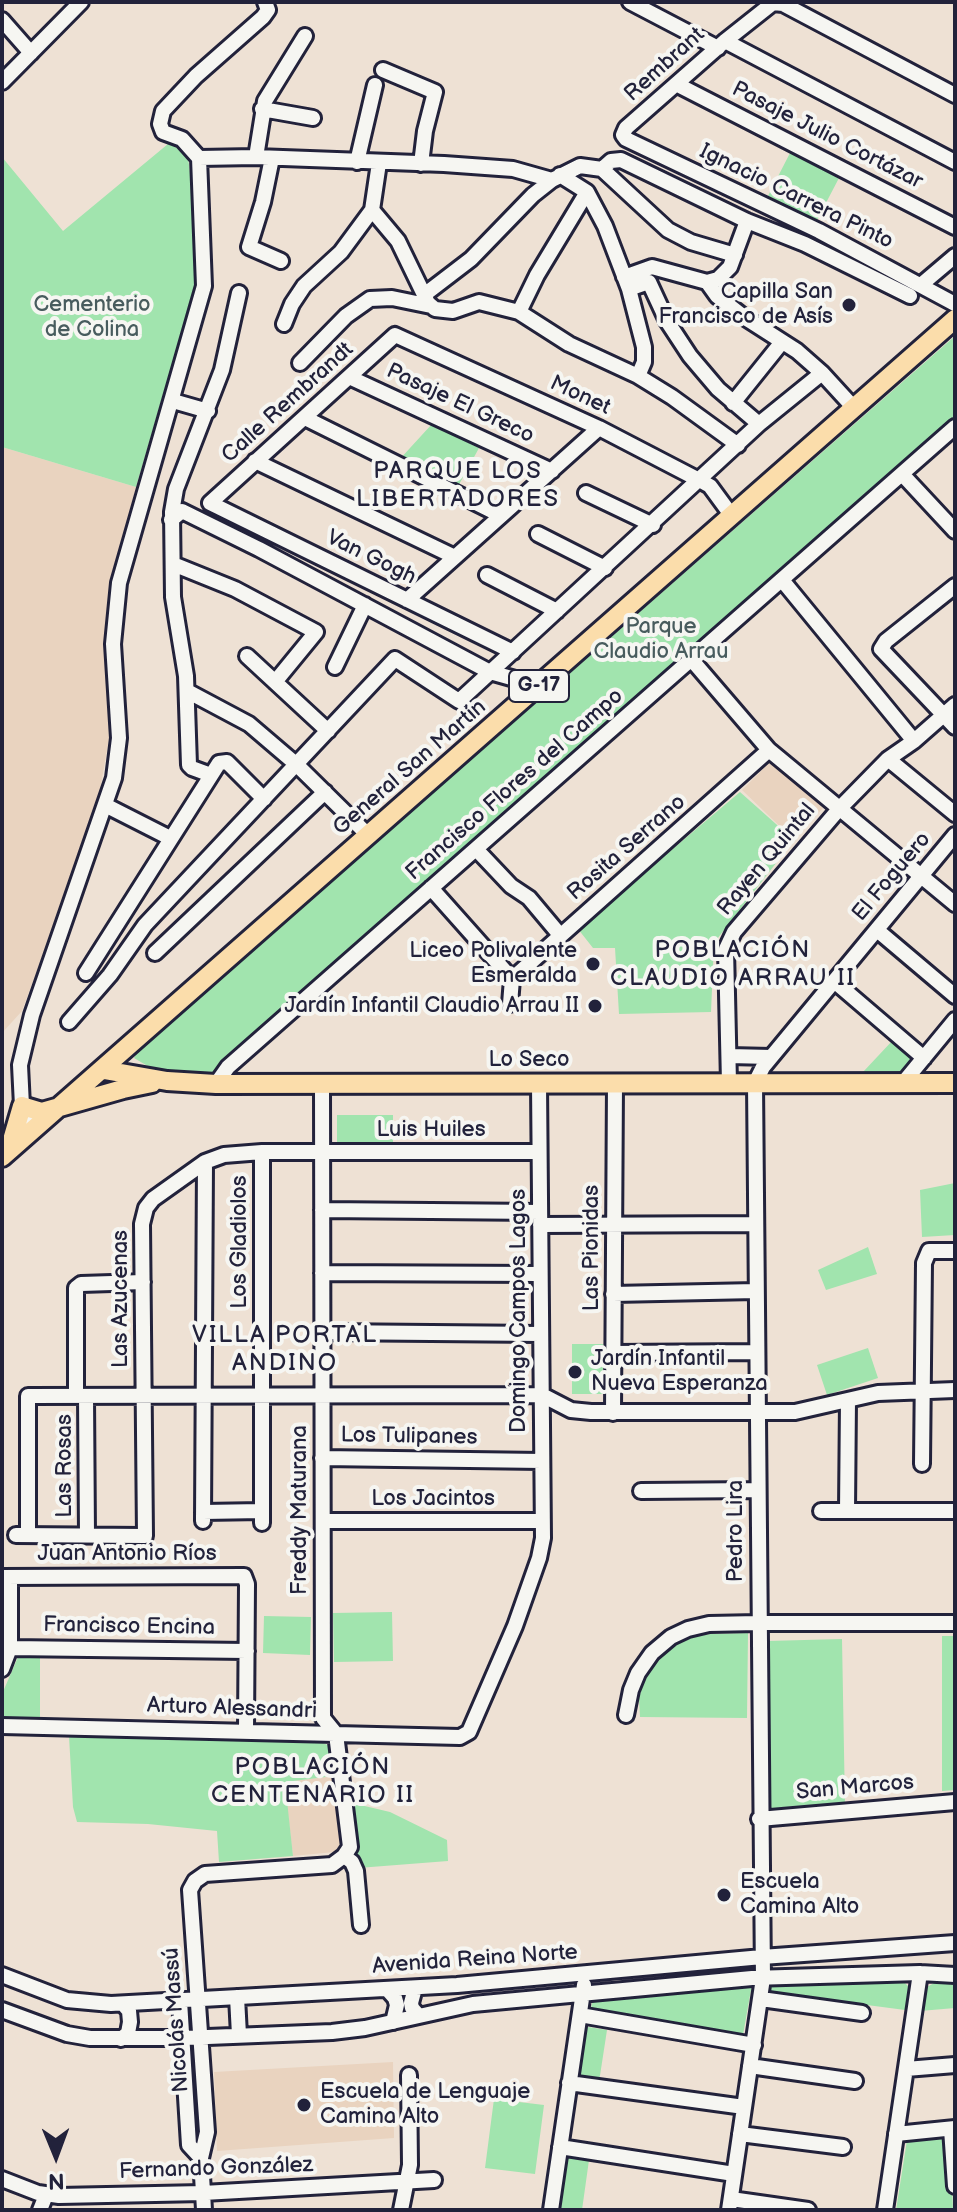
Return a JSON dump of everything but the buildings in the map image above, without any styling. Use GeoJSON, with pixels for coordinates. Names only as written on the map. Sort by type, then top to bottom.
{"type":"FeatureCollection","features":[{"type":"Feature","properties":{"kind":"main road","name":"General San Martín"},"geometry":{"type":"LineString","coordinates":[[6,1153],[955,319]]}},
{"type":"Feature","properties":{"kind":"main road"},"geometry":{"type":"LineString","coordinates":[[122,1053],[142,1069],[167,1081]]}},
{"type":"Feature","properties":{"kind":"main road","name":"Lo Seco"},"geometry":{"type":"LineString","coordinates":[[104,1070],[167,1081],[216,1084],[955,1083]]}},
{"type":"Feature","properties":{"kind":"main road"},"geometry":{"type":"LineString","coordinates":[[6,1153],[22,1106],[42,1112],[123,1089],[167,1081]]}},
{"type":"Feature","properties":{"kind":"street"},"geometry":{"type":"LineString","coordinates":[[30,1132],[22,1106],[20,1065],[32,1015],[114,778],[118,751],[113,667],[114,621],[119,583],[204,286],[199,158],[182,139],[163,132],[160,124],[163,111],[196,76],[254,27],[268,10],[265,2]]}},
{"type":"Feature","properties":{"kind":"street"},"geometry":{"type":"LineString","coordinates":[[630,2],[721,44],[955,162]]}},
{"type":"Feature","properties":{"kind":"street"},"geometry":{"type":"LineString","coordinates":[[775,3],[955,95]]}},
{"type":"Feature","properties":{"kind":"street","name":"Rembrant"},"geometry":{"type":"LineString","coordinates":[[626,128],[721,44],[775,3]]}},
{"type":"Feature","properties":{"kind":"street"},"geometry":{"type":"LineString","coordinates":[[2,82],[75,4]]}},
{"type":"Feature","properties":{"kind":"street"},"geometry":{"type":"LineString","coordinates":[[2,20],[31,53]]}},
{"type":"Feature","properties":{"kind":"street"},"geometry":{"type":"LineString","coordinates":[[256,157],[262,109],[305,36]]}},
{"type":"Feature","properties":{"kind":"street"},"geometry":{"type":"LineString","coordinates":[[383,70],[435,92],[421,164]]}},
{"type":"Feature","properties":{"kind":"street"},"geometry":{"type":"LineString","coordinates":[[357,162],[375,85]]}},
{"type":"Feature","properties":{"kind":"street","name":"Pasaje Julio Cortázar"},"geometry":{"type":"LineString","coordinates":[[678,85],[955,227]]}},
{"type":"Feature","properties":{"kind":"street"},"geometry":{"type":"LineString","coordinates":[[262,109],[313,118]]}},
{"type":"Feature","properties":{"kind":"street","name":"Ignacio Carrera Pinto"},"geometry":{"type":"LineString","coordinates":[[626,128],[623,135],[626,139],[819,231],[955,304]]}},
{"type":"Feature","properties":{"kind":"street"},"geometry":{"type":"LineString","coordinates":[[199,158],[256,157],[513,169],[556,178],[587,192],[605,226],[627,283],[644,351],[644,362],[638,376]]}},
{"type":"Feature","properties":{"kind":"street"},"geometry":{"type":"LineString","coordinates":[[272,158],[249,247],[281,261]]}},
{"type":"Feature","properties":{"kind":"street"},"geometry":{"type":"LineString","coordinates":[[602,169],[611,161],[626,160],[747,221],[805,244],[910,296]]}},
{"type":"Feature","properties":{"kind":"street"},"geometry":{"type":"LineString","coordinates":[[284,324],[304,286],[341,252],[372,210],[379,163]]}},
{"type":"Feature","properties":{"kind":"street"},"geometry":{"type":"LineString","coordinates":[[428,301],[533,195],[580,166],[602,169],[668,230],[691,242],[735,255]]}},
{"type":"Feature","properties":{"kind":"street"},"geometry":{"type":"LineString","coordinates":[[519,312],[537,275],[587,192]]}},
{"type":"Feature","properties":{"kind":"street"},"geometry":{"type":"LineString","coordinates":[[372,210],[398,241],[428,301]]}},
{"type":"Feature","properties":{"kind":"street"},"geometry":{"type":"LineString","coordinates":[[627,283],[652,267],[707,282],[718,279],[727,272],[747,221]]}},
{"type":"Feature","properties":{"kind":"street"},"geometry":{"type":"LineString","coordinates":[[922,284],[955,256]]}},
{"type":"Feature","properties":{"kind":"street"},"geometry":{"type":"LineString","coordinates":[[627,283],[649,282],[683,347],[733,403],[759,424]]}},
{"type":"Feature","properties":{"kind":"street"},"geometry":{"type":"LineString","coordinates":[[707,282],[726,303],[797,351],[854,408]]}},
{"type":"Feature","properties":{"kind":"street"},"geometry":{"type":"LineString","coordinates":[[211,775],[189,765],[187,691],[174,614],[171,520],[176,489],[226,357],[239,293]]}},
{"type":"Feature","properties":{"kind":"street"},"geometry":{"type":"LineString","coordinates":[[300,363],[346,316],[370,299],[428,301],[446,311],[479,302],[519,312],[569,344],[638,376],[692,410],[738,445]]}},
{"type":"Feature","properties":{"kind":"street","name":"Calle Rembrandt"},"geometry":{"type":"LineString","coordinates":[[210,503],[395,335]]}},
{"type":"Feature","properties":{"kind":"street","name":"Monet"},"geometry":{"type":"LineString","coordinates":[[395,335],[599,428],[701,481],[710,486],[732,516]]}},
{"type":"Feature","properties":{"kind":"street"},"geometry":{"type":"LineString","coordinates":[[733,403],[782,342]]}},
{"type":"Feature","properties":{"kind":"street"},"geometry":{"type":"LineString","coordinates":[[69,1022],[110,975],[145,925],[395,659],[459,701],[701,481],[759,424],[822,373]]}},
{"type":"Feature","properties":{"kind":"street","name":"Pasaje El Greco"},"geometry":{"type":"LineString","coordinates":[[349,377],[552,471]]}},
{"type":"Feature","properties":{"kind":"street"},"geometry":{"type":"LineString","coordinates":[[173,401],[208,411]]}},
{"type":"Feature","properties":{"kind":"street"},"geometry":{"type":"LineString","coordinates":[[305,418],[500,515]]}},
{"type":"Feature","properties":{"kind":"street","name":"Francisco Flores del Campo"},"geometry":{"type":"LineString","coordinates":[[216,1084],[228,1067],[955,427]]}},
{"type":"Feature","properties":{"kind":"street"},"geometry":{"type":"LineString","coordinates":[[407,600],[599,428]]}},
{"type":"Feature","properties":{"kind":"street"},"geometry":{"type":"LineString","coordinates":[[255,461],[455,557]]}},
{"type":"Feature","properties":{"kind":"street"},"geometry":{"type":"LineString","coordinates":[[902,474],[955,531]]}},
{"type":"Feature","properties":{"kind":"street"},"geometry":{"type":"LineString","coordinates":[[586,493],[653,525]]}},
{"type":"Feature","properties":{"kind":"street","name":"Van Gogh"},"geometry":{"type":"LineString","coordinates":[[210,503],[513,652]]}},
{"type":"Feature","properties":{"kind":"street"},"geometry":{"type":"LineString","coordinates":[[171,520],[182,511],[490,672],[522,681],[536,689]]}},
{"type":"Feature","properties":{"kind":"street"},"geometry":{"type":"LineString","coordinates":[[538,534],[605,568]]}},
{"type":"Feature","properties":{"kind":"street"},"geometry":{"type":"LineString","coordinates":[[173,564],[235,589],[316,632],[275,682]]}},
{"type":"Feature","properties":{"kind":"street"},"geometry":{"type":"LineString","coordinates":[[487,575],[557,611]]}},
{"type":"Feature","properties":{"kind":"street"},"geometry":{"type":"LineString","coordinates":[[782,580],[914,741]]}},
{"type":"Feature","properties":{"kind":"street"},"geometry":{"type":"LineString","coordinates":[[949,722],[881,649],[886,641],[955,586]]}},
{"type":"Feature","properties":{"kind":"street"},"geometry":{"type":"LineString","coordinates":[[335,667],[365,605]]}},
{"type":"Feature","properties":{"kind":"street"},"geometry":{"type":"LineString","coordinates":[[247,656],[328,731]]}},
{"type":"Feature","properties":{"kind":"street"},"geometry":{"type":"LineString","coordinates":[[691,659],[769,750],[955,904]]}},
{"type":"Feature","properties":{"kind":"street"},"geometry":{"type":"LineString","coordinates":[[187,691],[249,724],[297,765],[369,836]]}},
{"type":"Feature","properties":{"kind":"street","name":"Rayen Quintal"},"geometry":{"type":"LineString","coordinates":[[729,1083],[726,949],[734,932],[839,809],[888,759],[949,722],[955,705]]}},
{"type":"Feature","properties":{"kind":"street","name":"Rosita Serrano"},"geometry":{"type":"LineString","coordinates":[[512,979],[769,750]]}},
{"type":"Feature","properties":{"kind":"street"},"geometry":{"type":"LineString","coordinates":[[888,759],[955,814]]}},
{"type":"Feature","properties":{"kind":"street"},"geometry":{"type":"LineString","coordinates":[[86,973],[219,763],[225,761],[264,799]]}},
{"type":"Feature","properties":{"kind":"street"},"geometry":{"type":"LineString","coordinates":[[155,953],[325,792]]}},
{"type":"Feature","properties":{"kind":"street"},"geometry":{"type":"LineString","coordinates":[[105,805],[170,838]]}},
{"type":"Feature","properties":{"kind":"street","name":"El Foguero"},"geometry":{"type":"LineString","coordinates":[[755,1083],[771,1057],[955,835]]}},
{"type":"Feature","properties":{"kind":"street"},"geometry":{"type":"LineString","coordinates":[[476,849],[511,886],[529,898],[560,935]]}},
{"type":"Feature","properties":{"kind":"street"},"geometry":{"type":"LineString","coordinates":[[431,888],[512,979],[510,1004]]}},
{"type":"Feature","properties":{"kind":"street"},"geometry":{"type":"LineString","coordinates":[[877,930],[955,996]]}},
{"type":"Feature","properties":{"kind":"street"},"geometry":{"type":"LineString","coordinates":[[834,981],[924,1058]]}},
{"type":"Feature","properties":{"kind":"street"},"geometry":{"type":"LineString","coordinates":[[903,1083],[955,1020]]}},
{"type":"Feature","properties":{"kind":"street"},"geometry":{"type":"LineString","coordinates":[[729,1056],[771,1057]]}},
{"type":"Feature","properties":{"kind":"street","name":"Pedro Lira"},"geometry":{"type":"LineString","coordinates":[[730,2204],[763,1978],[759,1819],[755,1083]]}},
{"type":"Feature","properties":{"kind":"street","name":"Freddy Maturana"},"geometry":{"type":"LineString","coordinates":[[322,1084],[323,1718],[336,1734],[350,1847],[344,1856],[352,1862],[356,1871],[361,1925]]}},
{"type":"Feature","properties":{"kind":"street","name":"Domingo Campos Lagos"},"geometry":{"type":"LineString","coordinates":[[460,1737],[469,1732],[481,1709],[530,1585],[543,1538],[539,1084]]}},
{"type":"Feature","properties":{"kind":"street","name":"Las Pionidas"},"geometry":{"type":"LineString","coordinates":[[613,1413],[615,1084]]}},
{"type":"Feature","properties":{"kind":"street","name":"Los Gladiolos"},"geometry":{"type":"LineString","coordinates":[[204,1396],[203,1516],[262,1517],[262,1152]]}},
{"type":"Feature","properties":{"kind":"street","name":"Luis Huiles"},"geometry":{"type":"LineString","coordinates":[[322,1152],[539,1152]]}},
{"type":"Feature","properties":{"kind":"street","name":"Las Azucenas"},"geometry":{"type":"LineString","coordinates":[[87,1535],[145,1536],[142,1224],[146,1208],[153,1199],[205,1162],[224,1155],[322,1152]]}},
{"type":"Feature","properties":{"kind":"street"},"geometry":{"type":"LineString","coordinates":[[204,1396],[205,1162]]}},
{"type":"Feature","properties":{"kind":"street"},"geometry":{"type":"LineString","coordinates":[[322,1210],[540,1218],[614,1225],[756,1224]]}},
{"type":"Feature","properties":{"kind":"street"},"geometry":{"type":"LineString","coordinates":[[922,1464],[924,1263],[929,1251],[955,1251]]}},
{"type":"Feature","properties":{"kind":"street"},"geometry":{"type":"LineString","coordinates":[[322,1273],[540,1274]]}},
{"type":"Feature","properties":{"kind":"street","name":"Las Rosas"},"geometry":{"type":"LineString","coordinates":[[87,1535],[76,1288],[81,1284],[143,1282]]}},
{"type":"Feature","properties":{"kind":"street"},"geometry":{"type":"LineString","coordinates":[[613,1294],[756,1291]]}},
{"type":"Feature","properties":{"kind":"street"},"geometry":{"type":"LineString","coordinates":[[322,1332],[541,1334]]}},
{"type":"Feature","properties":{"kind":"street"},"geometry":{"type":"LineString","coordinates":[[613,1353],[757,1352]]}},
{"type":"Feature","properties":{"kind":"street"},"geometry":{"type":"LineString","coordinates":[[87,1535],[22,1535],[28,1396],[542,1395],[571,1410],[613,1413],[795,1412],[878,1393],[955,1390]]}},
{"type":"Feature","properties":{"kind":"street"},"geometry":{"type":"LineString","coordinates":[[847,1511],[848,1400]]}},
{"type":"Feature","properties":{"kind":"street","name":"Los Tulipanes"},"geometry":{"type":"LineString","coordinates":[[322,1458],[542,1461]]}},
{"type":"Feature","properties":{"kind":"street"},"geometry":{"type":"LineString","coordinates":[[641,1491],[758,1490]]}},
{"type":"Feature","properties":{"kind":"street"},"geometry":{"type":"LineString","coordinates":[[821,1511],[955,1511]]}},
{"type":"Feature","properties":{"kind":"street","name":"Los Jacintos"},"geometry":{"type":"LineString","coordinates":[[323,1521],[542,1521]]}},
{"type":"Feature","properties":{"kind":"street","name":"Juan Antonio Ríos"},"geometry":{"type":"LineString","coordinates":[[6,1577],[244,1576],[247,1584],[247,1651]]}},
{"type":"Feature","properties":{"kind":"street"},"geometry":{"type":"LineString","coordinates":[[2,1669],[10,1648],[6,1577]]}},
{"type":"Feature","properties":{"kind":"street"},"geometry":{"type":"LineString","coordinates":[[626,1715],[638,1673],[652,1653],[671,1637],[688,1629],[709,1624],[955,1623]]}},
{"type":"Feature","properties":{"kind":"street","name":"Francisco Encina"},"geometry":{"type":"LineString","coordinates":[[10,1648],[247,1651]]}},
{"type":"Feature","properties":{"kind":"street"},"geometry":{"type":"LineString","coordinates":[[246,1731],[247,1651]]}},
{"type":"Feature","properties":{"kind":"street","name":"Arturo Alessandri"},"geometry":{"type":"LineString","coordinates":[[2,1726],[460,1737]]}},
{"type":"Feature","properties":{"kind":"street","name":"San Marcos"},"geometry":{"type":"LineString","coordinates":[[759,1819],[955,1802]]}},
{"type":"Feature","properties":{"kind":"street","name":"Nicolás Massú"},"geometry":{"type":"LineString","coordinates":[[204,2210],[201,2158],[207,2132],[190,1890],[195,1881],[205,1874],[332,1865],[344,1856]]}},
{"type":"Feature","properties":{"kind":"street","name":"Avenida Reina Norte"},"geometry":{"type":"LineString","coordinates":[[2,1975],[67,2000],[123,2004],[415,1988],[955,1943]]}},
{"type":"Feature","properties":{"kind":"street"},"geometry":{"type":"LineString","coordinates":[[885,2210],[920,1973]]}},
{"type":"Feature","properties":{"kind":"street","name":"Avenida Reina Norte"},"geometry":{"type":"LineString","coordinates":[[2,2010],[67,2034],[121,2039],[183,2038],[332,2032],[473,2004],[763,1978],[920,1973],[955,1975]]}},
{"type":"Feature","properties":{"kind":"street"},"geometry":{"type":"LineString","coordinates":[[551,2210],[585,1975]]}},
{"type":"Feature","properties":{"kind":"street"},"geometry":{"type":"LineString","coordinates":[[415,1988],[411,2003],[419,2016]]}},
{"type":"Feature","properties":{"kind":"street"},"geometry":{"type":"LineString","coordinates":[[387,1989],[397,2005],[393,2022]]}},
{"type":"Feature","properties":{"kind":"street"},"geometry":{"type":"LineString","coordinates":[[237,1997],[239,2035]]}},
{"type":"Feature","properties":{"kind":"street"},"geometry":{"type":"LineString","coordinates":[[761,1999],[862,2013]]}},
{"type":"Feature","properties":{"kind":"street","name":"Nicolás Massú"},"geometry":{"type":"LineString","coordinates":[[180,2001],[189,2145],[201,2158]]}},
{"type":"Feature","properties":{"kind":"street"},"geometry":{"type":"LineString","coordinates":[[121,2039],[128,2033],[130,2022],[129,2011],[123,2004]]}},
{"type":"Feature","properties":{"kind":"street"},"geometry":{"type":"LineString","coordinates":[[580,2015],[754,2045]]}},
{"type":"Feature","properties":{"kind":"street"},"geometry":{"type":"LineString","coordinates":[[906,2069],[955,2065]]}},
{"type":"Feature","properties":{"kind":"street"},"geometry":{"type":"LineString","coordinates":[[750,2066],[855,2081]]}},
{"type":"Feature","properties":{"kind":"street"},"geometry":{"type":"LineString","coordinates":[[401,2210],[411,2149],[409,2075]]}},
{"type":"Feature","properties":{"kind":"street"},"geometry":{"type":"LineString","coordinates":[[569,2083],[744,2107]]}},
{"type":"Feature","properties":{"kind":"street"},"geometry":{"type":"LineString","coordinates":[[896,2134],[953,2128],[955,2186]]}},
{"type":"Feature","properties":{"kind":"street"},"geometry":{"type":"LineString","coordinates":[[740,2134],[843,2147]]}},
{"type":"Feature","properties":{"kind":"street"},"geometry":{"type":"LineString","coordinates":[[560,2147],[734,2174]]}},
{"type":"Feature","properties":{"kind":"street","name":"Fernando González"},"geometry":{"type":"LineString","coordinates":[[2,2179],[46,2195],[203,2193],[434,2180]]}},
{"type":"Feature","properties":{"kind":"street"},"geometry":{"type":"LineString","coordinates":[[40,2210],[46,2195]]}},
{"type":"Feature","properties":{"kind":"street"},"geometry":{"type":"LineString","coordinates":[[730,2204],[808,2210]]}},
{"type":"Feature","properties":{"kind":"shaded area"},"geometry":{"type":"Polygon","coordinates":[[[2,447],[136,487],[113,577],[107,620],[109,739],[97,807],[22,1011],[2,1033],[2,447]]]}},
{"type":"Feature","properties":{"kind":"shaded area"},"geometry":{"type":"Polygon","coordinates":[[[771,761],[823,808],[794,840],[742,790],[771,761]]]}},
{"type":"Feature","properties":{"kind":"shaded area"},"geometry":{"type":"Polygon","coordinates":[[[334,1776],[342,1843],[334,1852],[293,1856],[284,1782],[334,1776]]]}},
{"type":"Feature","properties":{"kind":"shaded area","name":"Escuela de Lenguaje Camina Alto"},"geometry":{"type":"Polygon","coordinates":[[[393,2062],[394,2138],[217,2151],[214,2072],[393,2062]]]}},
{"type":"Feature","properties":{"kind":"green space","name":"Cementerio de Colina"},"geometry":{"type":"Polygon","coordinates":[[[174,139],[188,158],[191,179],[195,286],[136,487],[2,447],[2,157],[63,231],[174,139]]]}},
{"type":"Feature","properties":{"kind":"green space"},"geometry":{"type":"Polygon","coordinates":[[[790,153],[839,178],[817,220],[768,196],[790,153]]]}},
{"type":"Feature","properties":{"kind":"green space","name":"Parque Claudio Arrau"},"geometry":{"type":"Polygon","coordinates":[[[955,336],[955,418],[705,647],[215,1076],[205,1080],[156,1071],[134,1058],[137,1052],[955,336]]]}},
{"type":"Feature","properties":{"kind":"green space"},"geometry":{"type":"Polygon","coordinates":[[[432,424],[479,448],[456,490],[399,460],[432,424]]]}},
{"type":"Feature","properties":{"kind":"green space"},"geometry":{"type":"Polygon","coordinates":[[[740,792],[794,840],[714,943],[711,1012],[619,1014],[615,948],[593,948],[578,929],[740,792]]]}},
{"type":"Feature","properties":{"kind":"green space"},"geometry":{"type":"Polygon","coordinates":[[[893,1040],[915,1056],[901,1073],[863,1072],[893,1040]]]}},
{"type":"Feature","properties":{"kind":"green space"},"geometry":{"type":"Polygon","coordinates":[[[337,1115],[393,1115],[393,1147],[337,1147],[337,1115]]]}},
{"type":"Feature","properties":{"kind":"green space"},"geometry":{"type":"Polygon","coordinates":[[[955,1183],[955,1235],[922,1237],[920,1190],[955,1183]]]}},
{"type":"Feature","properties":{"kind":"green space"},"geometry":{"type":"Polygon","coordinates":[[[868,1247],[877,1274],[826,1290],[818,1270],[868,1247]]]}},
{"type":"Feature","properties":{"kind":"green space"},"geometry":{"type":"Polygon","coordinates":[[[572,1344],[603,1344],[603,1394],[572,1394],[572,1344]]]}},
{"type":"Feature","properties":{"kind":"green space"},"geometry":{"type":"Polygon","coordinates":[[[868,1348],[878,1378],[827,1395],[817,1365],[868,1348]]]}},
{"type":"Feature","properties":{"kind":"green space"},"geometry":{"type":"Polygon","coordinates":[[[392,1612],[393,1661],[334,1662],[333,1613],[392,1612]]]}},
{"type":"Feature","properties":{"kind":"green space"},"geometry":{"type":"Polygon","coordinates":[[[264,1616],[311,1617],[310,1655],[263,1653],[264,1616]]]}},
{"type":"Feature","properties":{"kind":"green space"},"geometry":{"type":"Polygon","coordinates":[[[748,1633],[747,1718],[640,1717],[639,1698],[644,1680],[663,1654],[687,1638],[748,1633]]]}},
{"type":"Feature","properties":{"kind":"green space"},"geometry":{"type":"Polygon","coordinates":[[[942,1636],[955,1636],[955,1790],[942,1791],[942,1636]]]}},
{"type":"Feature","properties":{"kind":"green space"},"geometry":{"type":"Polygon","coordinates":[[[842,1639],[845,1807],[770,1809],[767,1641],[842,1639]]]}},
{"type":"Feature","properties":{"kind":"green space"},"geometry":{"type":"Polygon","coordinates":[[[18,1657],[40,1658],[40,1718],[2,1718],[2,1694],[18,1657]]]}},
{"type":"Feature","properties":{"kind":"green space"},"geometry":{"type":"Polygon","coordinates":[[[69,1736],[318,1741],[330,1746],[334,1776],[285,1782],[293,1856],[219,1862],[217,1831],[148,1824],[77,1822],[73,1807],[69,1736]]]}},
{"type":"Feature","properties":{"kind":"green space"},"geometry":{"type":"Polygon","coordinates":[[[352,1803],[390,1812],[447,1840],[448,1861],[358,1868],[352,1803]]]}},
{"type":"Feature","properties":{"kind":"green space"},"geometry":{"type":"Polygon","coordinates":[[[902,1980],[909,1987],[905,2010],[829,2000],[825,2004],[764,1997],[769,1984],[902,1980]]]}},
{"type":"Feature","properties":{"kind":"green space"},"geometry":{"type":"Polygon","coordinates":[[[938,1981],[955,1982],[955,2008],[920,2011],[923,1989],[938,1981]]]}},
{"type":"Feature","properties":{"kind":"green space"},"geometry":{"type":"Polygon","coordinates":[[[752,1984],[743,2035],[590,2011],[593,2000],[752,1984]]]}},
{"type":"Feature","properties":{"kind":"green space"},"geometry":{"type":"Polygon","coordinates":[[[582,2026],[607,2030],[599,2082],[573,2078],[582,2026]]]}},
{"type":"Feature","properties":{"kind":"green space"},"geometry":{"type":"Polygon","coordinates":[[[494,2099],[544,2105],[535,2174],[485,2168],[494,2099]]]}},
{"type":"Feature","properties":{"kind":"green space"},"geometry":{"type":"Polygon","coordinates":[[[950,2137],[953,2210],[896,2210],[907,2140],[950,2137]]]}},
{"type":"Feature","properties":{"kind":"green space"},"geometry":{"type":"Polygon","coordinates":[[[564,2156],[589,2160],[582,2210],[555,2208],[564,2156]]]}},
{"type":"Feature","properties":{"kind":"place","name":"Capilla San Francisco de Asís"},"geometry":{"type":"Point","coordinates":[849,305]}},
{"type":"Feature","properties":{"kind":"place","name":"Liceo Polivalente Esmeralda"},"geometry":{"type":"Point","coordinates":[593,964]}},
{"type":"Feature","properties":{"kind":"place","name":"Jardín Infantil Claudio Arrau II"},"geometry":{"type":"Point","coordinates":[595,1006]}},
{"type":"Feature","properties":{"kind":"place","name":"Jardín Infantil Nueva Esperanza"},"geometry":{"type":"Point","coordinates":[575,1372]}},
{"type":"Feature","properties":{"kind":"place","name":"Escuela Camina Alto"},"geometry":{"type":"Point","coordinates":[724,1895]}},
{"type":"Feature","properties":{"kind":"place","name":"Escuela de Lenguaje Camina Alto"},"geometry":{"type":"Point","coordinates":[304,2105]}},
{"type":"Feature","properties":{"kind":"district","name":"PARQUE LOS LIBERTADORES"},"geometry":{"type":"Point","coordinates":[458,486]}},
{"type":"Feature","properties":{"kind":"district","name":"POBLACIÓN CLAUDIO ARRAU II"},"geometry":{"type":"Point","coordinates":[733,965]}},
{"type":"Feature","properties":{"kind":"district","name":"VILLA PORTAL ANDINO"},"geometry":{"type":"Point","coordinates":[285,1350]}},
{"type":"Feature","properties":{"kind":"district","name":"POBLACIÓN CENTENARIO II"},"geometry":{"type":"Point","coordinates":[313,1782]}}]}
